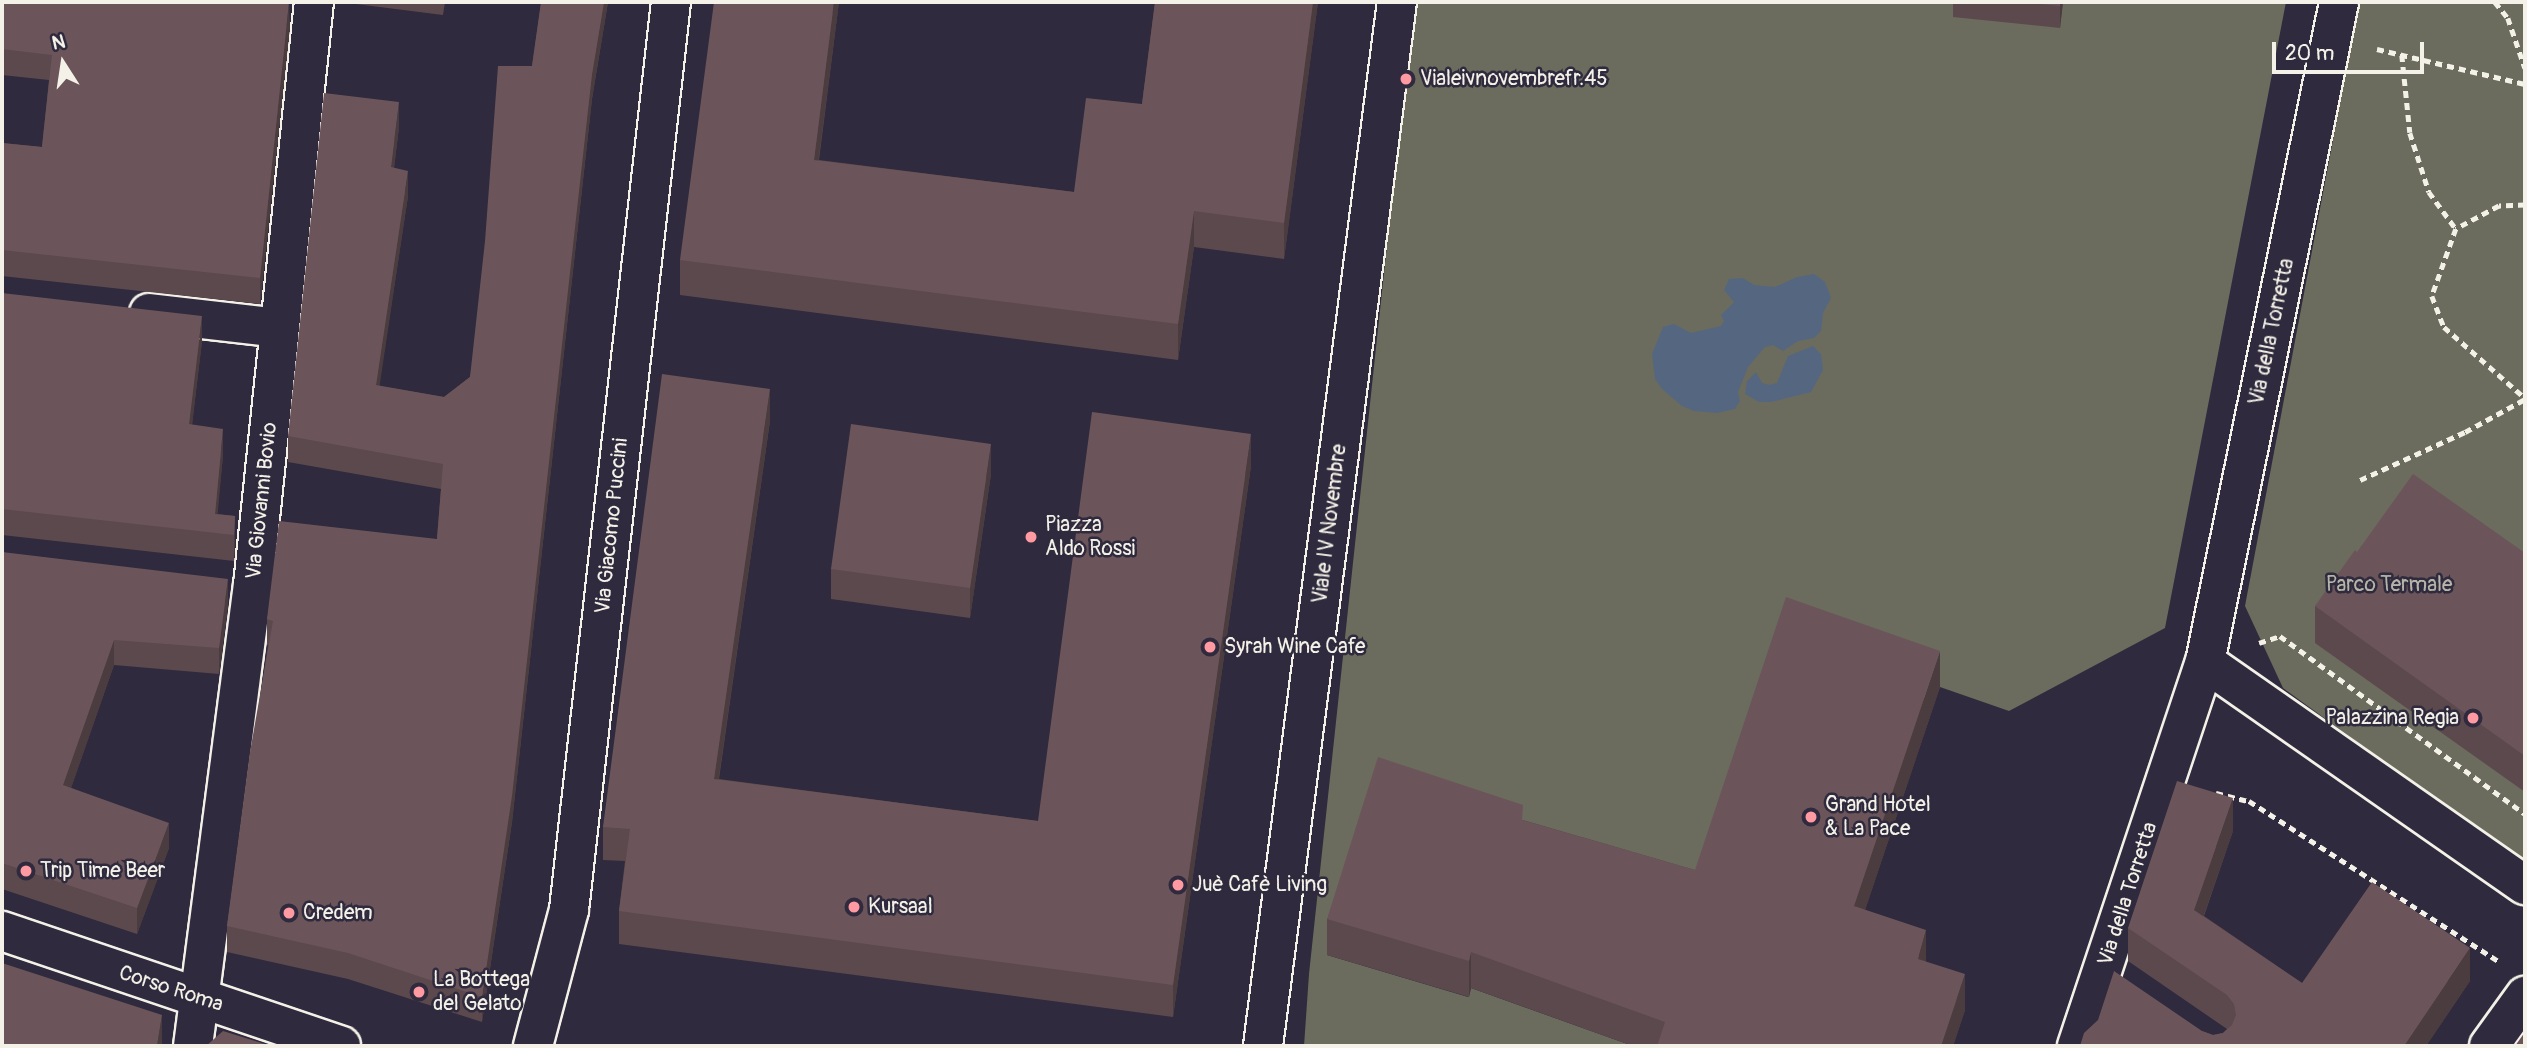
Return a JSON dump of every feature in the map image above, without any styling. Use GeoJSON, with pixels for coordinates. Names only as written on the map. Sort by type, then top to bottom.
{"type":"FeatureCollection","features":[{"type":"Feature","properties":{"kind":"street","name":"Via Giacomo Puccini"},"geometry":{"type":"LineString","coordinates":[[533,1046],[569,910],[671,2]]}},
{"type":"Feature","properties":{"kind":"street","name":"Viale IV Novembre"},"geometry":{"type":"LineString","coordinates":[[1263,1046],[1397,2]]}},
{"type":"Feature","properties":{"kind":"street","name":"Via della Torretta"},"geometry":{"type":"LineString","coordinates":[[2077,1046],[2116,979],[2164,787],[2205,662],[2339,2]]}},
{"type":"Feature","properties":{"kind":"street","name":"Via Giovanni Bovio"},"geometry":{"type":"LineString","coordinates":[[193,1046],[202,999],[236,583],[279,328],[302,4]]}},
{"type":"Feature","properties":{"kind":"street"},"geometry":{"type":"LineString","coordinates":[[113,309],[279,328]]}},
{"type":"Feature","properties":{"kind":"street"},"geometry":{"type":"LineString","coordinates":[[2205,662],[2525,885]]}},
{"type":"Feature","properties":{"kind":"street","name":"Corso Roma"},"geometry":{"type":"LineString","coordinates":[[2,931],[341,1046]]}},
{"type":"Feature","properties":{"kind":"street"},"geometry":{"type":"LineString","coordinates":[[2489,1046],[2525,996]]}},
{"type":"Feature","properties":{"kind":"path"},"geometry":{"type":"LineString","coordinates":[[2495,2],[2508,18],[2525,68]]}},
{"type":"Feature","properties":{"kind":"path"},"geometry":{"type":"LineString","coordinates":[[2332,40],[2525,84]]}},
{"type":"Feature","properties":{"kind":"path"},"geometry":{"type":"LineString","coordinates":[[2402,55],[2410,133],[2429,192],[2456,229]]}},
{"type":"Feature","properties":{"kind":"path"},"geometry":{"type":"LineString","coordinates":[[2360,480],[2465,432],[2525,398],[2444,327],[2432,296],[2456,229],[2499,206],[2525,205]]}},
{"type":"Feature","properties":{"kind":"path"},"geometry":{"type":"LineString","coordinates":[[2205,662],[2280,636],[2525,814]]}},
{"type":"Feature","properties":{"kind":"path"},"geometry":{"type":"LineString","coordinates":[[2164,787],[2200,789],[2249,801],[2502,964]]}},
{"type":"Feature","properties":{"kind":"green space"},"geometry":{"type":"Polygon","coordinates":[[[1413,2],[2286,2],[2165,628],[2009,711],[1940,687],[1695,906],[1327,955],[1468,997],[1471,988],[1633,1046],[1304,1046],[1309,974],[1413,2]]]}},
{"type":"Feature","properties":{"kind":"green space","name":"Parco Termale"},"geometry":{"type":"Polygon","coordinates":[[[2359,2],[2525,2],[2525,864],[2283,688],[2245,606],[2359,2]]]}},
{"type":"Feature","properties":{"kind":"water"},"geometry":{"type":"Polygon","coordinates":[[[1814,274],[1825,282],[1831,298],[1823,313],[1821,331],[1814,338],[1798,341],[1783,351],[1773,345],[1765,347],[1748,367],[1738,392],[1740,401],[1735,409],[1717,413],[1694,411],[1682,406],[1662,389],[1655,379],[1652,354],[1663,327],[1674,324],[1691,333],[1721,326],[1724,321],[1721,315],[1734,302],[1724,290],[1729,279],[1743,278],[1754,285],[1775,287],[1797,277],[1814,274]]]}},
{"type":"Feature","properties":{"kind":"water"},"geometry":{"type":"Polygon","coordinates":[[[1813,346],[1821,354],[1823,370],[1811,392],[1771,402],[1759,402],[1745,394],[1747,381],[1756,372],[1762,383],[1777,383],[1788,356],[1813,346]]]}},
{"type":"Feature","properties":{"kind":"building"},"geometry":{"type":"Polygon","coordinates":[[[2,2],[289,2],[260,278],[2,250],[2,143],[42,147],[52,55],[2,49],[2,2]]]}},
{"type":"Feature","properties":{"kind":"building"},"geometry":{"type":"Polygon","coordinates":[[[541,2],[604,2],[592,74],[512,796],[482,997],[348,953],[227,926],[250,752],[273,621],[267,619],[279,521],[437,539],[443,464],[288,436],[324,93],[399,102],[391,167],[408,171],[376,385],[444,397],[470,377],[485,241],[498,66],[532,66],[541,2]]]}},
{"type":"Feature","properties":{"kind":"building"},"geometry":{"type":"Polygon","coordinates":[[[714,2],[834,2],[814,160],[1074,192],[1086,98],[1142,104],[1155,2],[1313,2],[1284,223],[1194,211],[1178,324],[680,260],[714,2]]]}},
{"type":"Feature","properties":{"kind":"building"},"geometry":{"type":"Polygon","coordinates":[[[2019,2],[2060,2],[2060,6],[2019,2]]]}},
{"type":"Feature","properties":{"kind":"building"},"geometry":{"type":"Polygon","coordinates":[[[2,293],[202,316],[189,424],[223,429],[215,514],[235,516],[234,535],[2,509],[2,293]]]}},
{"type":"Feature","properties":{"kind":"building"},"geometry":{"type":"Polygon","coordinates":[[[662,374],[770,389],[714,779],[1038,821],[1092,412],[1251,434],[1173,985],[619,911],[630,829],[603,827],[662,374]]]}},
{"type":"Feature","properties":{"kind":"building"},"geometry":{"type":"Polygon","coordinates":[[[851,424],[991,444],[970,588],[831,569],[851,424]]]}},
{"type":"Feature","properties":{"kind":"building","name":"Palazzina Regia"},"geometry":{"type":"Polygon","coordinates":[[[2413,474],[2525,553],[2525,756],[2315,606],[2413,474]]]}},
{"type":"Feature","properties":{"kind":"building"},"geometry":{"type":"Polygon","coordinates":[[[2,552],[228,579],[219,648],[114,640],[63,785],[169,823],[137,908],[2,863],[2,552]]]}},
{"type":"Feature","properties":{"kind":"building","name":"Grand Hotel & La Pace"},"geometry":{"type":"Polygon","coordinates":[[[1786,597],[1940,651],[1854,906],[1926,930],[1918,959],[1965,974],[1941,1046],[1657,1046],[1665,1022],[1471,952],[1469,961],[1327,919],[1378,757],[1523,805],[1522,820],[1695,870],[1786,597]]]}},
{"type":"Feature","properties":{"kind":"building"},"geometry":{"type":"Polygon","coordinates":[[[2177,781],[2233,798],[2194,910],[2302,983],[2372,882],[2470,948],[2404,1046],[2080,1046],[2084,1033],[2098,1020],[2114,971],[2202,1031],[2213,1035],[2223,1033],[2232,1025],[2236,1015],[2234,1004],[2227,995],[2128,928],[2177,781]]]}},
{"type":"Feature","properties":{"kind":"building"},"geometry":{"type":"Polygon","coordinates":[[[2,963],[162,1015],[157,1046],[2,1046],[2,963]]]}},
{"type":"Feature","properties":{"kind":"building"},"geometry":{"type":"Polygon","coordinates":[[[223,1031],[271,1046],[206,1046],[223,1031]]]}},
{"type":"Feature","properties":{"kind":"building"},"geometry":{"type":"Polygon","coordinates":[[[2525,1032],[2525,1046],[2515,1046],[2525,1032]]]}},
{"type":"Feature","properties":{"kind":"place","name":"Vialeivnovembrefr.45"},"geometry":{"type":"Point","coordinates":[1406,79]}},
{"type":"Feature","properties":{"kind":"place","name":"Piazza Aldo Rossi"},"geometry":{"type":"Point","coordinates":[1031,537]}},
{"type":"Feature","properties":{"kind":"place","name":"Syrah Wine Cafe"},"geometry":{"type":"Point","coordinates":[1210,647]}},
{"type":"Feature","properties":{"kind":"place","name":"Palazzina Regia"},"geometry":{"type":"Point","coordinates":[2473,718]}},
{"type":"Feature","properties":{"kind":"place","name":"Grand Hotel & La Pace"},"geometry":{"type":"Point","coordinates":[1811,817]}},
{"type":"Feature","properties":{"kind":"place","name":"Trip Time Beer"},"geometry":{"type":"Point","coordinates":[26,871]}},
{"type":"Feature","properties":{"kind":"place","name":"Juè Cafè Living"},"geometry":{"type":"Point","coordinates":[1178,885]}},
{"type":"Feature","properties":{"kind":"place","name":"Kursaal"},"geometry":{"type":"Point","coordinates":[854,907]}},
{"type":"Feature","properties":{"kind":"place","name":"Credem"},"geometry":{"type":"Point","coordinates":[289,913]}},
{"type":"Feature","properties":{"kind":"place","name":"La Bottega del Gelato"},"geometry":{"type":"Point","coordinates":[419,992]}}]}
